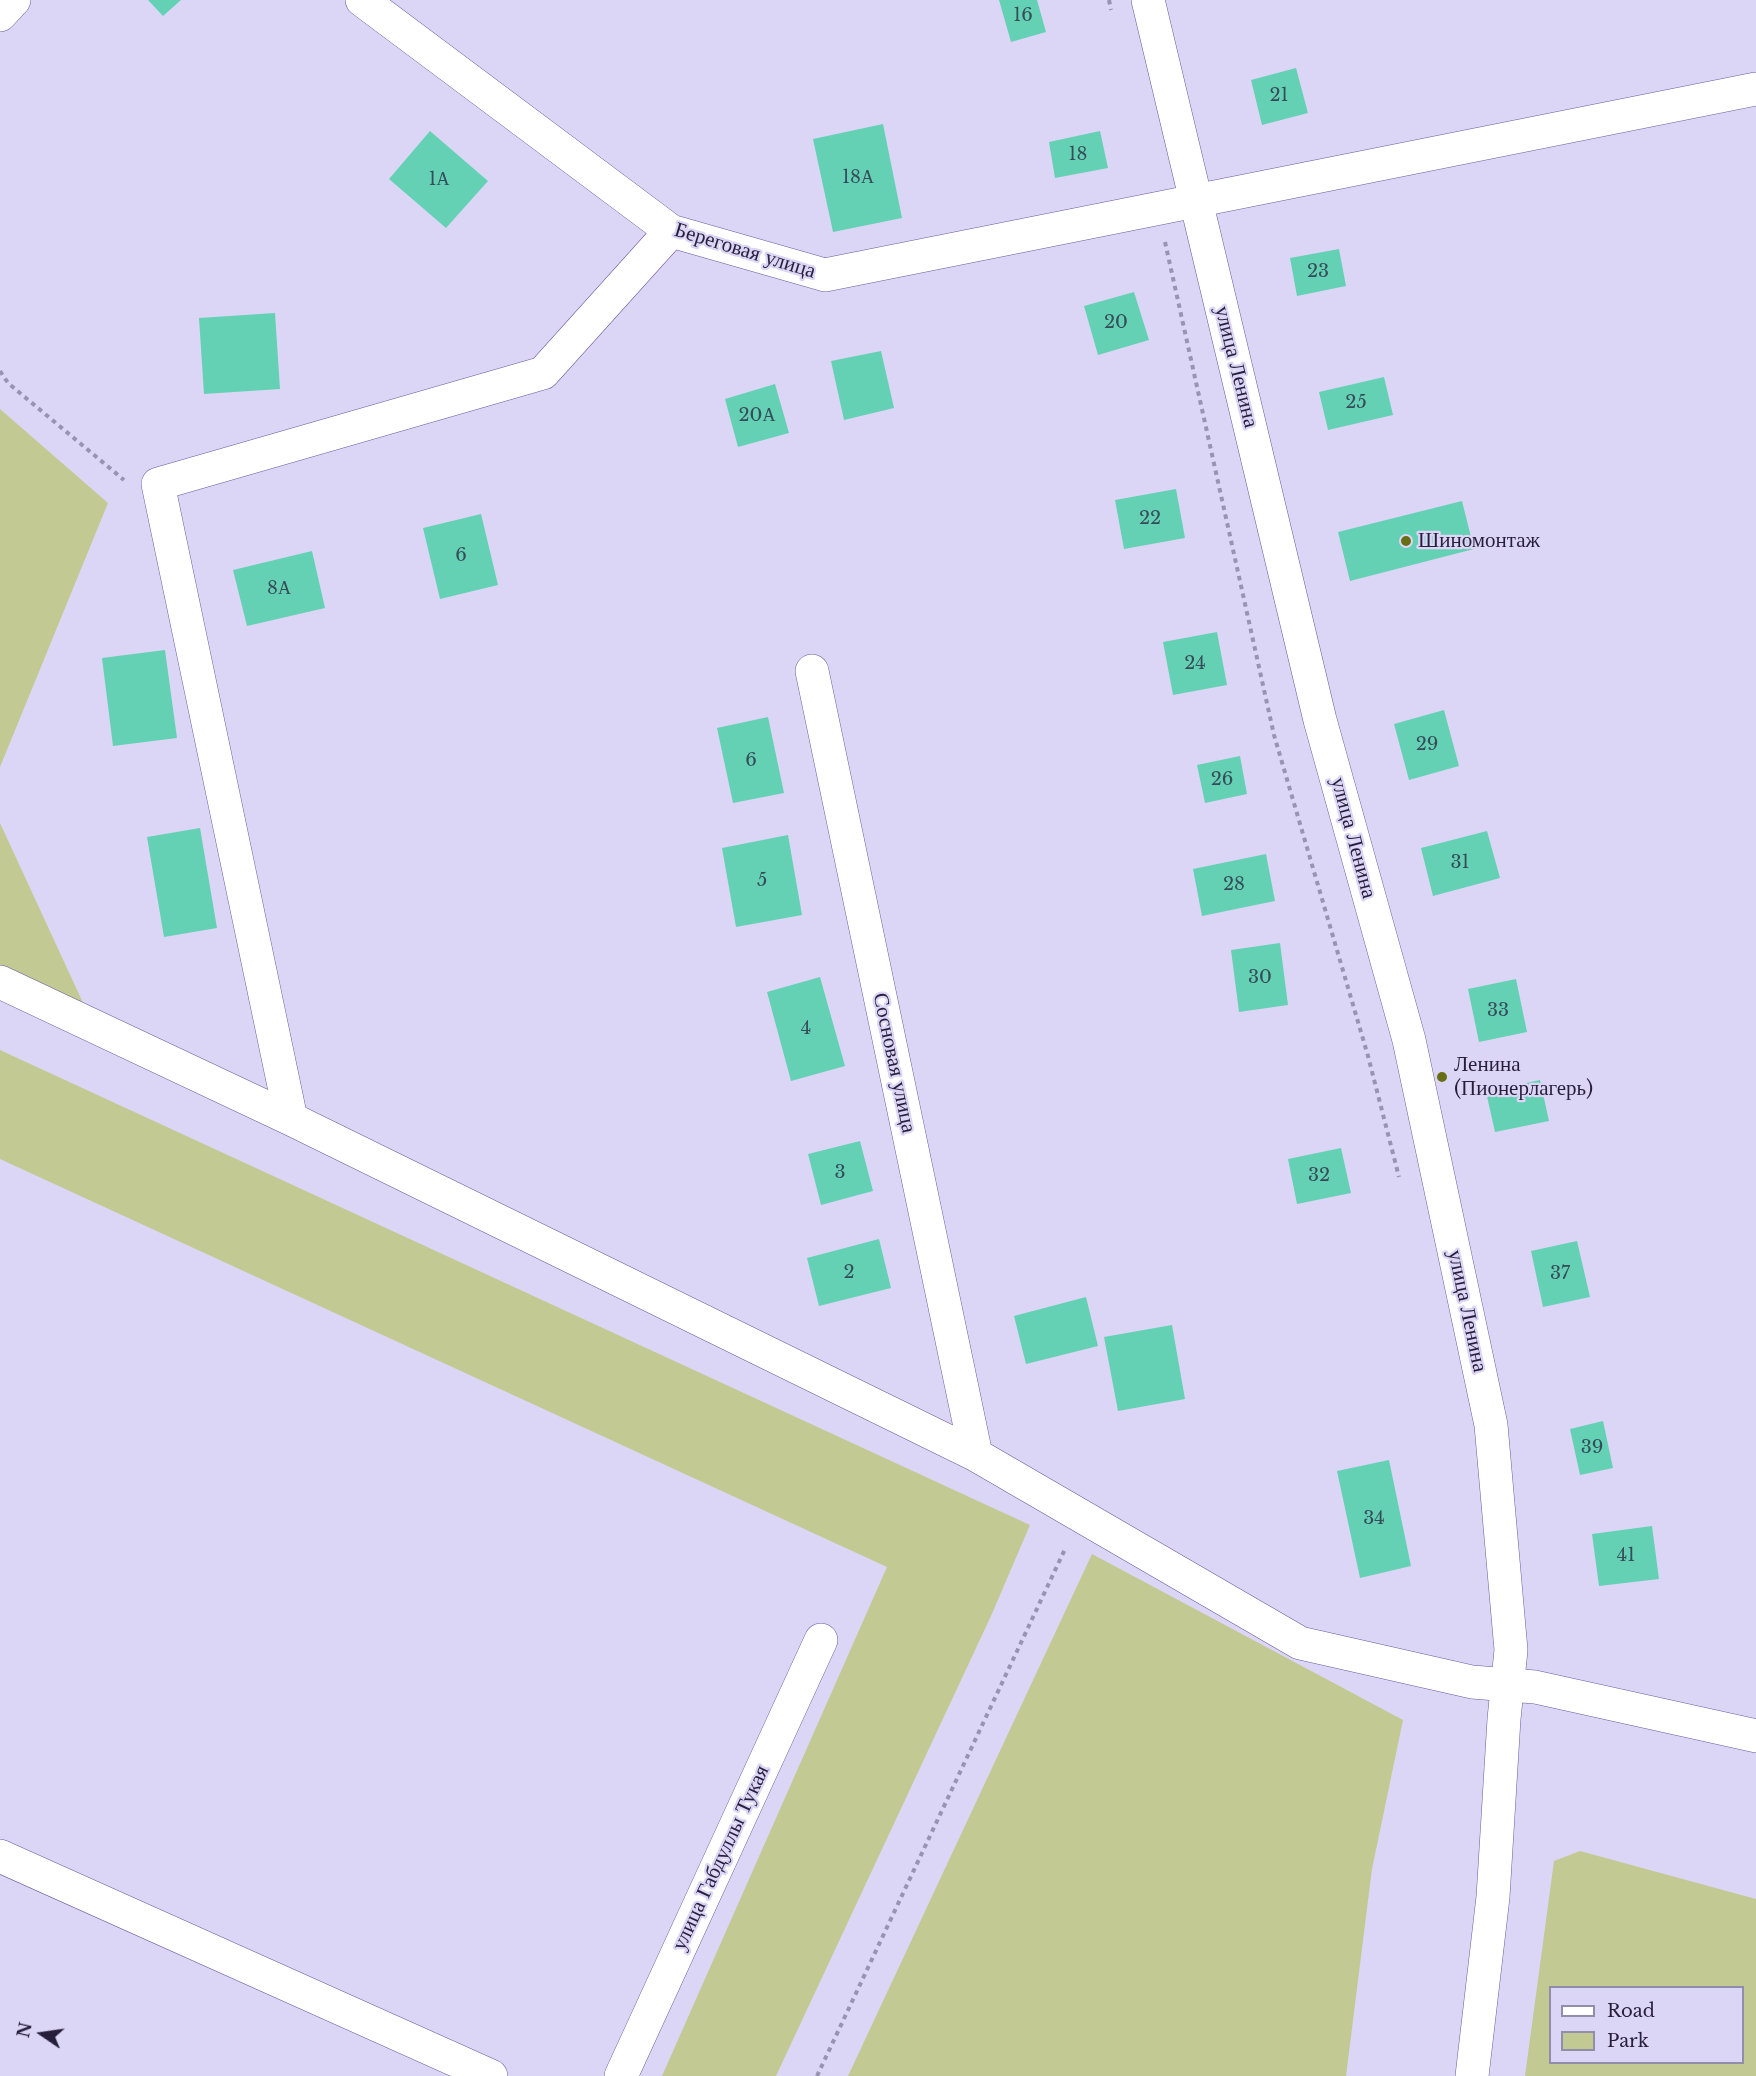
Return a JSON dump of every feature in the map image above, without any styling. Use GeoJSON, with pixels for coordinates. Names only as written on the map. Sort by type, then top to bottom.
{"type":"FeatureCollection","features":[{"type":"Feature","properties":{"kind":"street"},"geometry":{"type":"LineString","coordinates":[[0,15],[14,0]]}},
{"type":"Feature","properties":{"kind":"street","name":"Береговая улица"},"geometry":{"type":"LineString","coordinates":[[363,0],[671,231],[825,275],[1756,89]]}},
{"type":"Feature","properties":{"kind":"street","name":"улица Ленина"},"geometry":{"type":"LineString","coordinates":[[1148,0],[1320,720],[1409,1040],[1491,1425],[1511,1650],[1504,1719],[1493,1897],[1472,2076]]}},
{"type":"Feature","properties":{"kind":"street"},"geometry":{"type":"LineString","coordinates":[[291,1119],[158,484],[543,373],[671,231]]}},
{"type":"Feature","properties":{"kind":"street","name":"Сосновая улица"},"geometry":{"type":"LineString","coordinates":[[812,671],[976,1455]]}},
{"type":"Feature","properties":{"kind":"street"},"geometry":{"type":"LineString","coordinates":[[0,982],[291,1119],[976,1455],[1300,1643],[1472,1682],[1535,1687],[1756,1736]]}},
{"type":"Feature","properties":{"kind":"street","name":"улица Габдуллы Тукая"},"geometry":{"type":"LineString","coordinates":[[621,2076],[821,1640]]}},
{"type":"Feature","properties":{"kind":"street"},"geometry":{"type":"LineString","coordinates":[[0,1856],[491,2076]]}},
{"type":"Feature","properties":{"kind":"path"},"geometry":{"type":"LineString","coordinates":[[1109,0],[1112,12]]}},
{"type":"Feature","properties":{"kind":"path"},"geometry":{"type":"LineString","coordinates":[[1158,207],[1274,735],[1368,1056],[1399,1179]]}},
{"type":"Feature","properties":{"kind":"path"},"geometry":{"type":"LineString","coordinates":[[0,371],[8,383],[137,491],[158,484]]}},
{"type":"Feature","properties":{"kind":"path"},"geometry":{"type":"LineString","coordinates":[[817,2076],[1080,1517]]}},
{"type":"Feature","properties":{"kind":"green space"},"geometry":{"type":"Polygon","coordinates":[[[0,409],[108,503],[0,767],[0,409]]]}},
{"type":"Feature","properties":{"kind":"green space"},"geometry":{"type":"Polygon","coordinates":[[[0,823],[84,1005],[0,965],[0,823]]]}},
{"type":"Feature","properties":{"kind":"green space"},"geometry":{"type":"Polygon","coordinates":[[[0,1050],[1030,1525],[991,1616],[776,2076],[662,2076],[887,1567],[0,1159],[0,1050]]]}},
{"type":"Feature","properties":{"kind":"green space"},"geometry":{"type":"Polygon","coordinates":[[[1092,1554],[1403,1720],[1372,1869],[1346,2076],[848,2076],[1092,1554]]]}},
{"type":"Feature","properties":{"kind":"green space"},"geometry":{"type":"Polygon","coordinates":[[[1580,1851],[1756,1899],[1756,2076],[1525,2076],[1554,1861],[1580,1851]]]}},
{"type":"Feature","properties":{"kind":"building"},"geometry":{"type":"Polygon","coordinates":[[[148,0],[181,0],[163,16],[148,0]]]}},
{"type":"Feature","properties":{"kind":"building"},"geometry":{"type":"Polygon","coordinates":[[[999,0],[1037,0],[1046,32],[1011,42],[999,0]]]}},
{"type":"Feature","properties":{"kind":"building"},"geometry":{"type":"Polygon","coordinates":[[[1296,68],[1308,113],[1262,125],[1251,80],[1296,68]]]}},
{"type":"Feature","properties":{"kind":"building"},"geometry":{"type":"Polygon","coordinates":[[[883,124],[902,218],[833,232],[813,139],[883,124]]]}},
{"type":"Feature","properties":{"kind":"building"},"geometry":{"type":"Polygon","coordinates":[[[430,131],[488,181],[446,228],[389,179],[430,131]]]}},
{"type":"Feature","properties":{"kind":"building"},"geometry":{"type":"Polygon","coordinates":[[[1100,131],[1108,168],[1055,178],[1049,142],[1100,131]]]}},
{"type":"Feature","properties":{"kind":"building"},"geometry":{"type":"Polygon","coordinates":[[[1339,249],[1346,286],[1297,296],[1290,258],[1339,249]]]}},
{"type":"Feature","properties":{"kind":"building"},"geometry":{"type":"Polygon","coordinates":[[[1134,292],[1149,340],[1098,355],[1084,306],[1134,292]]]}},
{"type":"Feature","properties":{"kind":"building"},"geometry":{"type":"Polygon","coordinates":[[[275,313],[280,389],[204,394],[199,318],[275,313]]]}},
{"type":"Feature","properties":{"kind":"building"},"geometry":{"type":"Polygon","coordinates":[[[881,351],[894,408],[844,420],[831,361],[881,351]]]}},
{"type":"Feature","properties":{"kind":"building"},"geometry":{"type":"Polygon","coordinates":[[[1384,377],[1393,415],[1328,430],[1319,392],[1384,377]]]}},
{"type":"Feature","properties":{"kind":"building"},"geometry":{"type":"Polygon","coordinates":[[[775,384],[789,433],[738,447],[725,399],[775,384]]]}},
{"type":"Feature","properties":{"kind":"building"},"geometry":{"type":"Polygon","coordinates":[[[1176,489],[1185,538],[1124,549],[1115,500],[1176,489]]]}},
{"type":"Feature","properties":{"kind":"building","name":"Шиномонтаж"},"geometry":{"type":"Polygon","coordinates":[[[1462,501],[1474,549],[1350,581],[1338,532],[1462,501]]]}},
{"type":"Feature","properties":{"kind":"building"},"geometry":{"type":"Polygon","coordinates":[[[481,514],[498,585],[440,599],[423,528],[481,514]]]}},
{"type":"Feature","properties":{"kind":"building"},"geometry":{"type":"Polygon","coordinates":[[[312,551],[325,608],[247,626],[233,570],[312,551]]]}},
{"type":"Feature","properties":{"kind":"building"},"geometry":{"type":"Polygon","coordinates":[[[1217,632],[1227,685],[1173,695],[1163,642],[1217,632]]]}},
{"type":"Feature","properties":{"kind":"building"},"geometry":{"type":"Polygon","coordinates":[[[165,650],[177,738],[113,746],[102,658],[165,650]]]}},
{"type":"Feature","properties":{"kind":"building"},"geometry":{"type":"Polygon","coordinates":[[[1444,710],[1459,766],[1409,780],[1394,724],[1444,710]]]}},
{"type":"Feature","properties":{"kind":"building"},"geometry":{"type":"Polygon","coordinates":[[[768,717],[784,793],[733,803],[717,728],[768,717]]]}},
{"type":"Feature","properties":{"kind":"building"},"geometry":{"type":"Polygon","coordinates":[[[1240,756],[1247,794],[1205,803],[1197,765],[1240,756]]]}},
{"type":"Feature","properties":{"kind":"building"},"geometry":{"type":"Polygon","coordinates":[[[200,828],[217,928],[164,937],[147,837],[200,828]]]}},
{"type":"Feature","properties":{"kind":"building"},"geometry":{"type":"Polygon","coordinates":[[[1487,831],[1500,878],[1433,896],[1421,848],[1487,831]]]}},
{"type":"Feature","properties":{"kind":"building"},"geometry":{"type":"Polygon","coordinates":[[[788,835],[802,915],[736,927],[722,848],[788,835]]]}},
{"type":"Feature","properties":{"kind":"building"},"geometry":{"type":"Polygon","coordinates":[[[1266,854],[1275,901],[1202,916],[1193,869],[1266,854]]]}},
{"type":"Feature","properties":{"kind":"building"},"geometry":{"type":"Polygon","coordinates":[[[1280,943],[1288,1005],[1239,1012],[1231,950],[1280,943]]]}},
{"type":"Feature","properties":{"kind":"building"},"geometry":{"type":"Polygon","coordinates":[[[820,977],[845,1066],[791,1081],[767,992],[820,977]]]}},
{"type":"Feature","properties":{"kind":"building"},"geometry":{"type":"Polygon","coordinates":[[[1516,979],[1527,1032],[1479,1042],[1468,989],[1516,979]]]}},
{"type":"Feature","properties":{"kind":"building"},"geometry":{"type":"Polygon","coordinates":[[[1540,1080],[1549,1121],[1495,1132],[1486,1092],[1540,1080]]]}},
{"type":"Feature","properties":{"kind":"building"},"geometry":{"type":"Polygon","coordinates":[[[860,1141],[873,1191],[821,1205],[808,1154],[860,1141]]]}},
{"type":"Feature","properties":{"kind":"building"},"geometry":{"type":"Polygon","coordinates":[[[1341,1148],[1351,1193],[1297,1204],[1288,1159],[1341,1148]]]}},
{"type":"Feature","properties":{"kind":"building"},"geometry":{"type":"Polygon","coordinates":[[[879,1239],[891,1288],[819,1306],[807,1258],[879,1239]]]}},
{"type":"Feature","properties":{"kind":"building"},"geometry":{"type":"Polygon","coordinates":[[[1577,1241],[1590,1297],[1543,1307],[1531,1251],[1577,1241]]]}},
{"type":"Feature","properties":{"kind":"building"},"geometry":{"type":"Polygon","coordinates":[[[1086,1297],[1098,1346],[1026,1364],[1014,1316],[1086,1297]]]}},
{"type":"Feature","properties":{"kind":"building"},"geometry":{"type":"Polygon","coordinates":[[[1172,1325],[1185,1399],[1118,1411],[1104,1337],[1172,1325]]]}},
{"type":"Feature","properties":{"kind":"building"},"geometry":{"type":"Polygon","coordinates":[[[1603,1421],[1613,1468],[1580,1475],[1570,1429],[1603,1421]]]}},
{"type":"Feature","properties":{"kind":"building"},"geometry":{"type":"Polygon","coordinates":[[[1389,1460],[1411,1566],[1360,1578],[1337,1471],[1389,1460]]]}},
{"type":"Feature","properties":{"kind":"building"},"geometry":{"type":"Polygon","coordinates":[[[1652,1526],[1659,1579],[1599,1586],[1592,1534],[1652,1526]]]}},
{"type":"Feature","properties":{"kind":"place","name":"Шиномонтаж"},"geometry":{"type":"Point","coordinates":[1406,541]}},
{"type":"Feature","properties":{"kind":"place","name":"Ленина (Пионерлагерь)"},"geometry":{"type":"Point","coordinates":[1442,1077]}}]}
